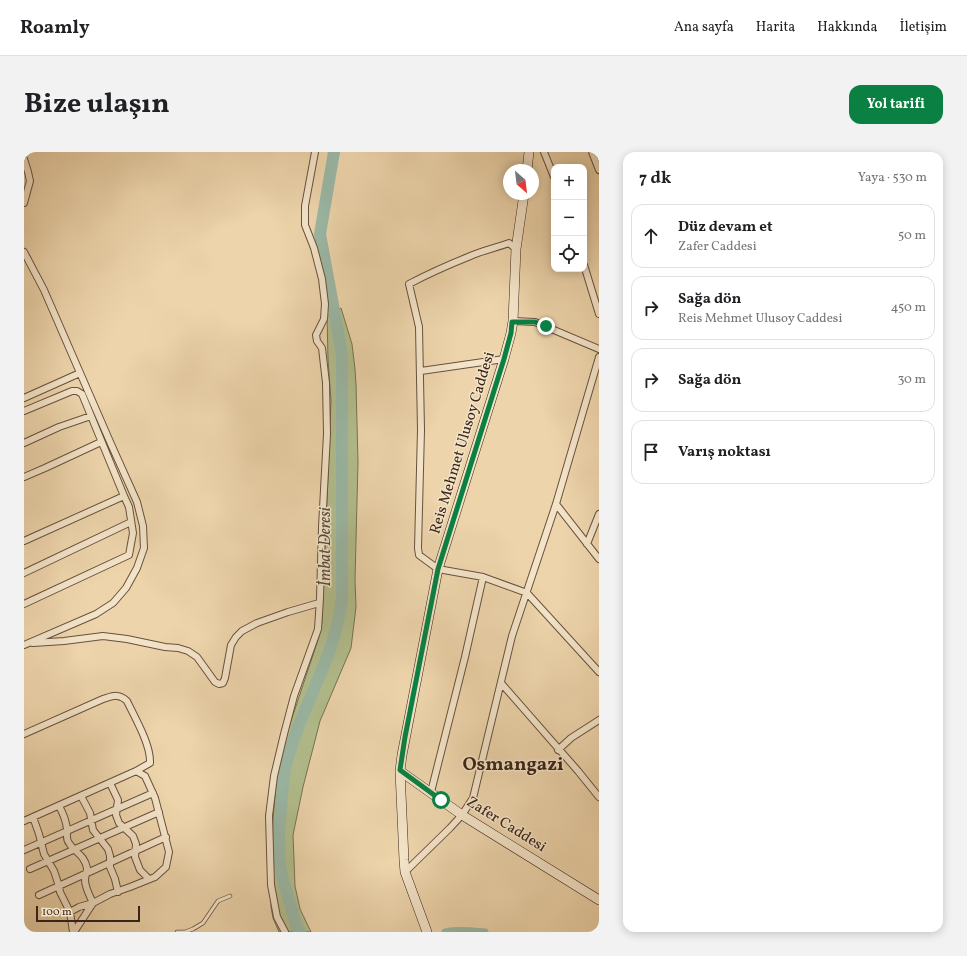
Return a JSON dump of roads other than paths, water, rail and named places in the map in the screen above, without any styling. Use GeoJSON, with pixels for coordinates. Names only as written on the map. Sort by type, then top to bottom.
{"type":"FeatureCollection","features":[{"type":"Feature","properties":{"kind":"street"},"geometry":{"type":"LineString","coordinates":[[285,932],[277,917],[271,885],[269,816],[274,776],[284,734],[294,696],[318,629],[327,434],[326,390],[322,348],[317,341],[316,335],[324,319],[325,304],[322,279],[314,248],[305,225],[305,206],[315,152]]}},
{"type":"Feature","properties":{"kind":"street"},"geometry":{"type":"LineString","coordinates":[[528,164],[529,152]]}},
{"type":"Feature","properties":{"kind":"street"},"geometry":{"type":"LineString","coordinates":[[544,152],[551,170]]}},
{"type":"Feature","properties":{"kind":"street"},"geometry":{"type":"LineString","coordinates":[[592,152],[599,170]]}},
{"type":"Feature","properties":{"kind":"street"},"geometry":{"type":"LineString","coordinates":[[24,159],[30,181],[24,203]]}},
{"type":"Feature","properties":{"kind":"street","name":"Reis Mehmet Ulusoy Caddesi"},"geometry":{"type":"LineString","coordinates":[[427,932],[405,872],[400,770],[405,737],[438,569],[511,333],[516,249],[523,200]]}},
{"type":"Feature","properties":{"kind":"street"},"geometry":{"type":"LineString","coordinates":[[516,249],[509,243],[493,248],[469,256],[409,284],[419,327],[421,430],[419,555],[438,569],[483,577],[527,593],[599,672]]}},
{"type":"Feature","properties":{"kind":"street"},"geometry":{"type":"LineString","coordinates":[[24,252],[44,290],[137,502],[143,526],[144,548],[137,568],[126,588],[113,603],[96,614],[26,644]]}},
{"type":"Feature","properties":{"kind":"street"},"geometry":{"type":"LineString","coordinates":[[586,272],[599,314]]}},
{"type":"Feature","properties":{"kind":"street"},"geometry":{"type":"LineString","coordinates":[[512,322],[535,322],[599,349]]}},
{"type":"Feature","properties":{"kind":"street"},"geometry":{"type":"LineString","coordinates":[[405,872],[462,815],[473,798],[512,636],[556,504],[599,357]]}},
{"type":"Feature","properties":{"kind":"street"},"geometry":{"type":"LineString","coordinates":[[420,371],[504,359]]}},
{"type":"Feature","properties":{"kind":"street"},"geometry":{"type":"LineString","coordinates":[[24,398],[80,373]]}},
{"type":"Feature","properties":{"kind":"street"},"geometry":{"type":"LineString","coordinates":[[24,411],[72,390],[82,394],[129,507],[133,533],[129,555],[24,604]]}},
{"type":"Feature","properties":{"kind":"street"},"geometry":{"type":"LineString","coordinates":[[24,443],[59,427],[91,416]]}},
{"type":"Feature","properties":{"kind":"street"},"geometry":{"type":"LineString","coordinates":[[24,477],[101,442]]}},
{"type":"Feature","properties":{"kind":"street"},"geometry":{"type":"LineString","coordinates":[[24,541],[124,496]]}},
{"type":"Feature","properties":{"kind":"street"},"geometry":{"type":"LineString","coordinates":[[556,504],[599,559]]}},
{"type":"Feature","properties":{"kind":"street"},"geometry":{"type":"LineString","coordinates":[[587,544],[599,514]]}},
{"type":"Feature","properties":{"kind":"street"},"geometry":{"type":"LineString","coordinates":[[24,573],[131,522]]}},
{"type":"Feature","properties":{"kind":"street"},"geometry":{"type":"LineString","coordinates":[[431,792],[483,577]]}},
{"type":"Feature","properties":{"kind":"street"},"geometry":{"type":"LineString","coordinates":[[26,644],[103,636],[188,650],[198,657],[214,682],[219,684],[223,683],[225,678],[231,645],[242,631],[257,623],[320,603]]}},
{"type":"Feature","properties":{"kind":"street"},"geometry":{"type":"LineString","coordinates":[[501,683],[599,797]]}},
{"type":"Feature","properties":{"kind":"street"},"geometry":{"type":"LineString","coordinates":[[24,734],[102,699],[115,695],[123,697],[127,701],[144,737],[150,756],[150,763],[136,771],[24,821]]}},
{"type":"Feature","properties":{"kind":"street"},"geometry":{"type":"LineString","coordinates":[[558,750],[571,738],[599,720]]}},
{"type":"Feature","properties":{"kind":"street","name":"Zafer Caddesi"},"geometry":{"type":"LineString","coordinates":[[400,770],[462,815],[599,900]]}},
{"type":"Feature","properties":{"kind":"street"},"geometry":{"type":"LineString","coordinates":[[70,912],[155,877],[166,867],[169,852],[159,812],[153,793],[145,776],[136,771]]}},
{"type":"Feature","properties":{"kind":"street"},"geometry":{"type":"LineString","coordinates":[[110,783],[118,800],[116,815],[124,828],[133,836],[136,844],[135,857],[140,870],[149,879]]}},
{"type":"Feature","properties":{"kind":"street"},"geometry":{"type":"LineString","coordinates":[[24,850],[153,793]]}},
{"type":"Feature","properties":{"kind":"street"},"geometry":{"type":"LineString","coordinates":[[81,796],[90,813],[94,830],[99,839],[108,849],[110,856],[110,867],[118,892]]}},
{"type":"Feature","properties":{"kind":"street"},"geometry":{"type":"LineString","coordinates":[[59,806],[68,830],[66,837],[69,844],[79,853],[87,869],[85,879],[86,886],[93,903]]}},
{"type":"Feature","properties":{"kind":"street"},"geometry":{"type":"LineString","coordinates":[[30,869],[159,812]]}},
{"type":"Feature","properties":{"kind":"street"},"geometry":{"type":"LineString","coordinates":[[33,817],[44,854],[54,871],[60,892],[70,912],[73,932]]}},
{"type":"Feature","properties":{"kind":"street"},"geometry":{"type":"LineString","coordinates":[[39,895],[166,837]]}},
{"type":"Feature","properties":{"kind":"street"},"geometry":{"type":"LineString","coordinates":[[73,932],[93,903]]}},
{"type":"Feature","properties":{"kind":"lane"},"geometry":{"type":"LineString","coordinates":[[176,932],[185,932],[203,923],[218,901],[230,896]]}},
{"type":"Feature","properties":{"kind":"waterway","name":"İmbat Deresi"},"geometry":{"type":"LineString","coordinates":[[300,932],[296,925],[285,888],[279,858],[279,833],[285,769],[299,725],[325,664],[335,632],[342,599],[342,354],[320,234],[334,152]]}},
{"type":"Feature","properties":{"kind":"waterway"},"geometry":{"type":"LineString","coordinates":[[445,932],[460,930],[485,932]]}},
{"type":"Feature","properties":{"kind":"district","name":"Osmangazi"},"geometry":{"type":"Point","coordinates":[513,765]}}]}
